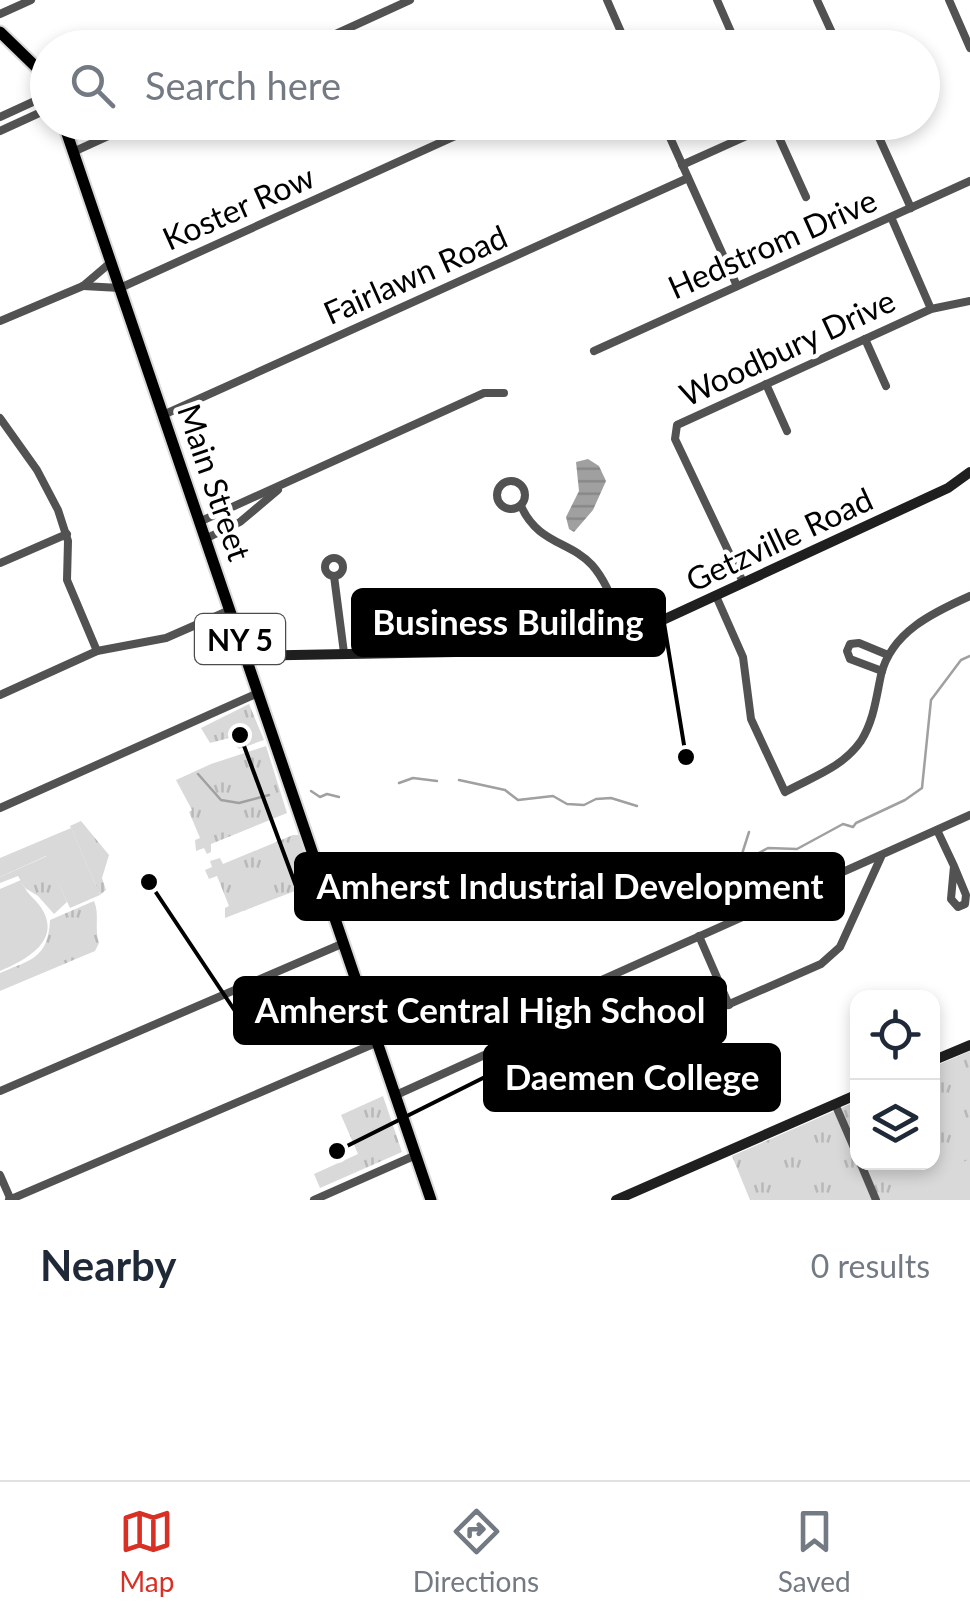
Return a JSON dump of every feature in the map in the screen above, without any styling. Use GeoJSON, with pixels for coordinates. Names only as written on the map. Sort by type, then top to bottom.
{"type":"FeatureCollection","features":[{"type":"Feature","properties":{"kind":"main road"},"geometry":{"type":"LineString","coordinates":[[0,32],[30,61]]}},
{"type":"Feature","properties":{"kind":"main road","name":"Main Street"},"geometry":{"type":"LineString","coordinates":[[69,140],[431,1200]]}},
{"type":"Feature","properties":{"kind":"street"},"geometry":{"type":"LineString","coordinates":[[0,14],[31,0]]}},
{"type":"Feature","properties":{"kind":"street"},"geometry":{"type":"LineString","coordinates":[[344,30],[410,0]]}},
{"type":"Feature","properties":{"kind":"street"},"geometry":{"type":"LineString","coordinates":[[606,0],[620,30]]}},
{"type":"Feature","properties":{"kind":"street"},"geometry":{"type":"LineString","coordinates":[[717,0],[730,30]]}},
{"type":"Feature","properties":{"kind":"street"},"geometry":{"type":"LineString","coordinates":[[817,0],[830,30]]}},
{"type":"Feature","properties":{"kind":"street"},"geometry":{"type":"LineString","coordinates":[[949,0],[970,48]]}},
{"type":"Feature","properties":{"kind":"street"},"geometry":{"type":"LineString","coordinates":[[0,117],[30,103]]}},
{"type":"Feature","properties":{"kind":"street"},"geometry":{"type":"LineString","coordinates":[[0,131],[30,117]]}},
{"type":"Feature","properties":{"kind":"street"},"geometry":{"type":"LineString","coordinates":[[73,152],[99,140]]}},
{"type":"Feature","properties":{"kind":"street","name":"Koster Row"},"geometry":{"type":"LineString","coordinates":[[120,288],[446,140]]}},
{"type":"Feature","properties":{"kind":"street"},"geometry":{"type":"LineString","coordinates":[[670,140],[738,286]]}},
{"type":"Feature","properties":{"kind":"street"},"geometry":{"type":"LineString","coordinates":[[682,165],[737,140]]}},
{"type":"Feature","properties":{"kind":"street"},"geometry":{"type":"LineString","coordinates":[[780,140],[806,197]]}},
{"type":"Feature","properties":{"kind":"street"},"geometry":{"type":"LineString","coordinates":[[880,140],[911,208]]}},
{"type":"Feature","properties":{"kind":"street","name":"Fairlawn Road"},"geometry":{"type":"LineString","coordinates":[[163,414],[688,178]]}},
{"type":"Feature","properties":{"kind":"street","name":"Hedstrom Drive"},"geometry":{"type":"LineString","coordinates":[[594,351],[970,181]]}},
{"type":"Feature","properties":{"kind":"street"},"geometry":{"type":"LineString","coordinates":[[891,216],[931,309]]}},
{"type":"Feature","properties":{"kind":"street"},"geometry":{"type":"LineString","coordinates":[[0,321],[83,286],[110,263]]}},
{"type":"Feature","properties":{"kind":"street"},"geometry":{"type":"LineString","coordinates":[[83,286],[120,288]]}},
{"type":"Feature","properties":{"kind":"street","name":"Woodbury Drive"},"geometry":{"type":"LineString","coordinates":[[743,582],[674,433],[683,420],[931,309],[970,301]]}},
{"type":"Feature","properties":{"kind":"street"},"geometry":{"type":"LineString","coordinates":[[865,339],[886,386]]}},
{"type":"Feature","properties":{"kind":"street"},"geometry":{"type":"LineString","coordinates":[[766,384],[786,430]]}},
{"type":"Feature","properties":{"kind":"street"},"geometry":{"type":"LineString","coordinates":[[200,522],[484,393],[504,393]]}},
{"type":"Feature","properties":{"kind":"street"},"geometry":{"type":"LineString","coordinates":[[0,418],[48,488],[67,534],[67,580],[97,652]]}},
{"type":"Feature","properties":{"kind":"street","name":"Getzville Road"},"geometry":{"type":"LineString","coordinates":[[246,656],[562,650],[628,636],[948,488],[970,472]]}},
{"type":"Feature","properties":{"kind":"street"},"geometry":{"type":"LineString","coordinates":[[205,539],[240,522],[289,481]]}},
{"type":"Feature","properties":{"kind":"street"},"geometry":{"type":"LineString","coordinates":[[521,506],[549,539],[592,564],[628,636]]}},
{"type":"Feature","properties":{"kind":"street"},"geometry":{"type":"LineString","coordinates":[[0,563],[67,534]]}},
{"type":"Feature","properties":{"kind":"street"},"geometry":{"type":"LineString","coordinates":[[334,576],[344,654]]}},
{"type":"Feature","properties":{"kind":"street"},"geometry":{"type":"LineString","coordinates":[[716,596],[743,656],[751,720],[784,792],[832,768],[858,745],[874,712],[888,655],[918,624],[970,596]]}},
{"type":"Feature","properties":{"kind":"street"},"geometry":{"type":"LineString","coordinates":[[0,694],[97,652],[166,638],[230,610]]}},
{"type":"Feature","properties":{"kind":"street"},"geometry":{"type":"LineString","coordinates":[[882,672],[850,659],[847,650],[850,644],[860,643],[888,655]]}},
{"type":"Feature","properties":{"kind":"street"},"geometry":{"type":"LineString","coordinates":[[0,808],[258,693]]}},
{"type":"Feature","properties":{"kind":"street"},"geometry":{"type":"LineString","coordinates":[[882,855],[835,954],[821,964],[576,1071],[562,1072],[522,1063],[500,1048],[503,1028],[513,1020],[970,815]]}},
{"type":"Feature","properties":{"kind":"street"},"geometry":{"type":"LineString","coordinates":[[937,830],[954,866]]}},
{"type":"Feature","properties":{"kind":"street"},"geometry":{"type":"LineString","coordinates":[[699,936],[730,1004]]}},
{"type":"Feature","properties":{"kind":"street"},"geometry":{"type":"LineString","coordinates":[[0,1091],[344,942]]}},
{"type":"Feature","properties":{"kind":"street"},"geometry":{"type":"LineString","coordinates":[[0,1174],[10,1200],[378,1042]]}},
{"type":"Feature","properties":{"kind":"street"},"geometry":{"type":"LineString","coordinates":[[940,1058],[970,1045]]}},
{"type":"Feature","properties":{"kind":"street"},"geometry":{"type":"LineString","coordinates":[[396,1095],[500,1048]]}},
{"type":"Feature","properties":{"kind":"street"},"geometry":{"type":"LineString","coordinates":[[616,1200],[850,1097]]}},
{"type":"Feature","properties":{"kind":"street"},"geometry":{"type":"LineString","coordinates":[[835,1104],[850,1139]]}},
{"type":"Feature","properties":{"kind":"street"},"geometry":{"type":"LineString","coordinates":[[314,1200],[416,1155]]}},
{"type":"Feature","properties":{"kind":"street"},"geometry":{"type":"LineString","coordinates":[[863,1170],[876,1200]]}},
{"type":"Feature","properties":{"kind":"green space"},"geometry":{"type":"Polygon","coordinates":[[[249,704],[264,740],[239,749],[229,738],[210,743],[201,728],[249,704]]]}},
{"type":"Feature","properties":{"kind":"green space"},"geometry":{"type":"Polygon","coordinates":[[[266,746],[287,813],[211,844],[207,854],[204,848],[196,851],[195,840],[200,838],[189,812],[192,810],[176,780],[266,746]]]}},
{"type":"Feature","properties":{"kind":"green space"},"geometry":{"type":"Polygon","coordinates":[[[81,821],[109,855],[102,878],[106,890],[100,895],[70,826],[81,821]]]}},
{"type":"Feature","properties":{"kind":"green space"},"geometry":{"type":"Polygon","coordinates":[[[71,828],[100,895],[70,908],[46,856],[0,877],[0,858],[71,828]]]}},
{"type":"Feature","properties":{"kind":"green space"},"geometry":{"type":"Polygon","coordinates":[[[299,835],[315,887],[225,918],[225,908],[229,906],[217,876],[209,879],[205,870],[212,867],[210,861],[220,858],[223,864],[299,835]]]}},
{"type":"Feature","properties":{"kind":"green space"},"geometry":{"type":"Polygon","coordinates":[[[47,856],[67,902],[54,914],[25,888],[18,876],[0,883],[0,877],[47,856]]]}},
{"type":"Feature","properties":{"kind":"green space"},"geometry":{"type":"Polygon","coordinates":[[[21,880],[40,906],[48,929],[45,939],[30,955],[0,971],[0,889],[21,880]]]}},
{"type":"Feature","properties":{"kind":"green space"},"geometry":{"type":"Polygon","coordinates":[[[94,901],[99,943],[95,951],[0,991],[0,973],[36,956],[46,943],[50,920],[94,901]]]}},
{"type":"Feature","properties":{"kind":"green space"},"geometry":{"type":"Polygon","coordinates":[[[970,1051],[970,1200],[750,1200],[732,1156],[850,1104],[850,1170],[940,1170],[940,1064],[970,1051]]]}},
{"type":"Feature","properties":{"kind":"green space"},"geometry":{"type":"Polygon","coordinates":[[[383,1096],[402,1152],[320,1188],[314,1174],[358,1154],[341,1115],[383,1096]]]}},
{"type":"Feature","properties":{"kind":"green space"},"geometry":{"type":"Polygon","coordinates":[[[970,1159],[970,1200],[905,1200],[900,1190],[970,1159]]]}},
{"type":"Feature","properties":{"kind":"shaded area"},"geometry":{"type":"Polygon","coordinates":[[[588,459],[599,466],[606,481],[593,510],[574,532],[566,517],[579,491],[576,462],[588,459]]]}},
{"type":"Feature","properties":{"kind":"waterway"},"geometry":{"type":"LineString","coordinates":[[732,864],[742,854],[746,860],[768,848],[797,849],[843,824],[853,827],[922,788],[931,700],[961,660],[970,656]]}},
{"type":"Feature","properties":{"kind":"waterway"},"geometry":{"type":"LineString","coordinates":[[198,774],[221,800],[239,803],[269,795]]}},
{"type":"Feature","properties":{"kind":"waterway"},"geometry":{"type":"LineString","coordinates":[[399,783],[413,778],[437,781]]}},
{"type":"Feature","properties":{"kind":"waterway"},"geometry":{"type":"LineString","coordinates":[[459,780],[505,790],[518,800],[553,796],[567,804],[584,805],[611,798],[637,806]]}},
{"type":"Feature","properties":{"kind":"waterway"},"geometry":{"type":"LineString","coordinates":[[311,791],[320,797],[339,797]]}},
{"type":"Feature","properties":{"kind":"waterway"},"geometry":{"type":"LineString","coordinates":[[742,854],[749,832]]}},
{"type":"Feature","properties":{"kind":"place","name":"Amherst Industrial Development"},"geometry":{"type":"Point","coordinates":[240,735]}},
{"type":"Feature","properties":{"kind":"place","name":"Business Building"},"geometry":{"type":"Point","coordinates":[686,757]}},
{"type":"Feature","properties":{"kind":"place","name":"Amherst Central High School"},"geometry":{"type":"Point","coordinates":[149,882]}},
{"type":"Feature","properties":{"kind":"place","name":"Daemen College"},"geometry":{"type":"Point","coordinates":[337,1151]}}]}
